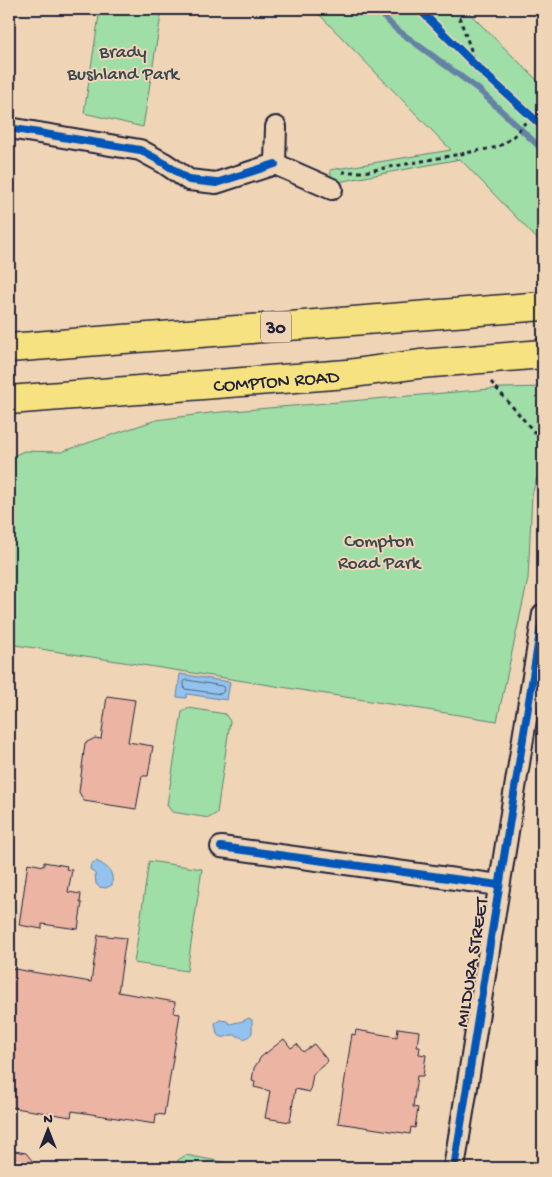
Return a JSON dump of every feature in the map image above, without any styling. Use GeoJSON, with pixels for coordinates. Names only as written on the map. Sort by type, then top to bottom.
{"type":"FeatureCollection","features":[{"type":"Feature","properties":{"kind":"main road","name":"30"},"geometry":{"type":"LineString","coordinates":[[9,348],[543,306]]}},
{"type":"Feature","properties":{"kind":"main road","name":"COMPTON ROAD"},"geometry":{"type":"LineString","coordinates":[[9,400],[347,374],[420,364],[543,354]]}},
{"type":"Feature","properties":{"kind":"street"},"geometry":{"type":"LineString","coordinates":[[276,127],[276,164]]}},
{"type":"Feature","properties":{"kind":"street"},"geometry":{"type":"LineString","coordinates":[[9,128],[140,150],[189,180],[216,183],[276,164],[332,189]]}},
{"type":"Feature","properties":{"kind":"street","name":"MILDURA STREET"},"geometry":{"type":"LineString","coordinates":[[454,1168],[543,614]]}},
{"type":"Feature","properties":{"kind":"street"},"geometry":{"type":"LineString","coordinates":[[221,847],[500,885]]}},
{"type":"Feature","properties":{"kind":"path"},"geometry":{"type":"LineString","coordinates":[[462,9],[460,19],[477,67]]}},
{"type":"Feature","properties":{"kind":"path"},"geometry":{"type":"LineString","coordinates":[[463,53],[484,73]]}},
{"type":"Feature","properties":{"kind":"path"},"geometry":{"type":"LineString","coordinates":[[304,178],[314,174],[363,172],[498,147],[534,119],[524,110]]}},
{"type":"Feature","properties":{"kind":"path"},"geometry":{"type":"LineString","coordinates":[[471,360],[542,441],[543,445]]}},
{"type":"Feature","properties":{"kind":"green space","name":"Brady Bushland Park"},"geometry":{"type":"Polygon","coordinates":[[[100,9],[162,9],[143,127],[84,113],[100,9]]]}},
{"type":"Feature","properties":{"kind":"green space"},"geometry":{"type":"Polygon","coordinates":[[[314,9],[470,9],[467,11],[543,86],[543,245],[460,159],[333,183],[330,170],[451,150],[314,9]]]}},
{"type":"Feature","properties":{"kind":"green space","name":"Compton Road Park"},"geometry":{"type":"Polygon","coordinates":[[[543,387],[543,472],[538,474],[532,495],[528,579],[497,721],[9,644],[9,485],[13,456],[24,451],[61,452],[156,420],[210,413],[502,388],[543,387]]]}},
{"type":"Feature","properties":{"kind":"green space"},"geometry":{"type":"Polygon","coordinates":[[[189,708],[225,714],[230,721],[217,813],[209,818],[172,812],[167,805],[182,712],[189,708]]]}},
{"type":"Feature","properties":{"kind":"green space"},"geometry":{"type":"Polygon","coordinates":[[[149,861],[202,869],[187,971],[134,963],[149,861]]]}},
{"type":"Feature","properties":{"kind":"green space"},"geometry":{"type":"Polygon","coordinates":[[[186,1155],[228,1163],[231,1168],[176,1168],[178,1160],[186,1155]]]}},
{"type":"Feature","properties":{"kind":"water"},"geometry":{"type":"Polygon","coordinates":[[[180,674],[230,682],[227,700],[187,694],[186,698],[177,697],[180,674]]]}},
{"type":"Feature","properties":{"kind":"water"},"geometry":{"type":"Polygon","coordinates":[[[96,861],[111,873],[112,885],[106,888],[99,887],[96,884],[95,874],[90,869],[91,864],[96,861]]]}},
{"type":"Feature","properties":{"kind":"water"},"geometry":{"type":"Polygon","coordinates":[[[249,1018],[252,1020],[252,1033],[246,1038],[236,1035],[224,1037],[217,1034],[215,1023],[220,1020],[227,1021],[230,1024],[249,1018]]]}},
{"type":"Feature","properties":{"kind":"building"},"geometry":{"type":"Polygon","coordinates":[[[107,696],[135,700],[128,742],[153,746],[148,776],[142,776],[136,809],[84,801],[79,792],[85,743],[95,738],[101,739],[107,696]]]}},
{"type":"Feature","properties":{"kind":"building"},"geometry":{"type":"Polygon","coordinates":[[[44,862],[67,866],[66,869],[72,870],[68,892],[81,894],[80,903],[82,903],[78,929],[42,924],[42,929],[19,925],[28,863],[44,866],[44,862]]]}},
{"type":"Feature","properties":{"kind":"building"},"geometry":{"type":"Polygon","coordinates":[[[98,935],[126,938],[118,992],[175,1002],[174,1013],[180,1014],[164,1115],[156,1114],[155,1124],[72,1111],[71,1117],[9,1107],[9,968],[91,982],[98,935]]]}},
{"type":"Feature","properties":{"kind":"building"},"geometry":{"type":"Polygon","coordinates":[[[398,1028],[419,1031],[417,1047],[420,1047],[419,1054],[426,1055],[423,1076],[417,1076],[413,1107],[418,1108],[415,1128],[411,1127],[410,1134],[338,1123],[352,1034],[355,1035],[356,1030],[397,1037],[398,1028]]]}},
{"type":"Feature","properties":{"kind":"building"},"geometry":{"type":"Polygon","coordinates":[[[284,1039],[291,1048],[297,1044],[303,1052],[314,1044],[328,1061],[313,1074],[310,1092],[295,1089],[290,1122],[265,1118],[270,1091],[254,1087],[255,1082],[252,1081],[254,1068],[261,1057],[284,1039]]]}},
{"type":"Feature","properties":{"kind":"building"},"geometry":{"type":"Polygon","coordinates":[[[9,1150],[26,1153],[38,1168],[9,1168],[9,1150]]]}},
{"type":"Feature","properties":{"kind":"waterway"},"geometry":{"type":"LineString","coordinates":[[376,9],[396,29],[478,89],[543,150]]}},
{"type":"Feature","properties":{"kind":"cycle path"},"geometry":{"type":"LineString","coordinates":[[419,9],[477,67],[543,127]]}},
{"type":"Feature","properties":{"kind":"cycle path"},"geometry":{"type":"LineString","coordinates":[[9,128],[140,150],[189,180],[216,183],[275,164]]}},
{"type":"Feature","properties":{"kind":"cycle path"},"geometry":{"type":"LineString","coordinates":[[454,1168],[543,614]]}},
{"type":"Feature","properties":{"kind":"cycle path"},"geometry":{"type":"LineString","coordinates":[[221,847],[499,885]]}}]}
